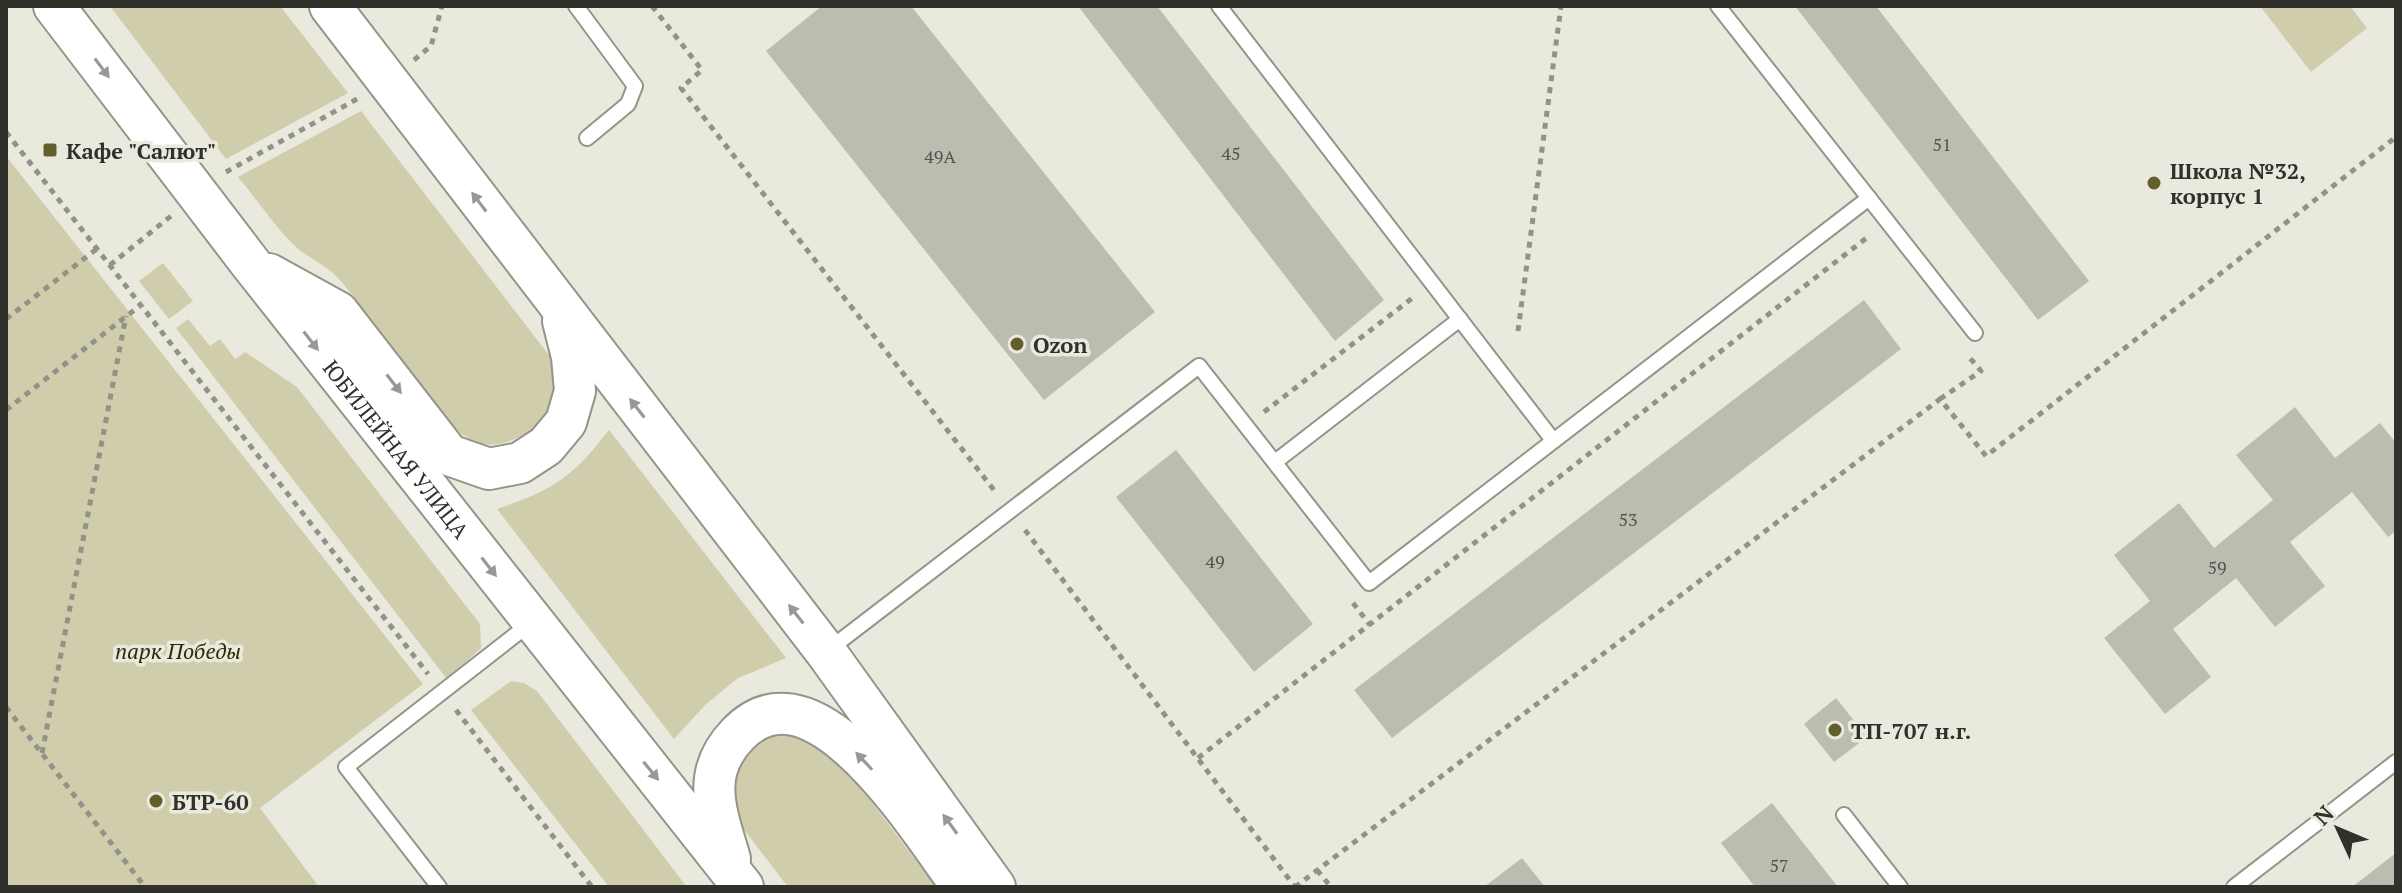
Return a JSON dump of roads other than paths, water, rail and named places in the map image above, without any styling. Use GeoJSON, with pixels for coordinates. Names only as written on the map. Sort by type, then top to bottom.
{"type":"FeatureCollection","features":[{"type":"Feature","properties":{"kind":"main road","name":"ЮБИЛЕЙНАЯ УЛИЦА"},"geometry":{"type":"LineString","coordinates":[[54,6],[251,264],[739,881]]}},
{"type":"Feature","properties":{"kind":"main road"},"geometry":{"type":"LineString","coordinates":[[330,6],[826,652],[995,887]]}},
{"type":"Feature","properties":{"kind":"main road"},"geometry":{"type":"LineString","coordinates":[[251,264],[338,312],[449,455],[489,469],[520,463],[546,446],[566,422],[575,391],[572,357],[559,307]]}},
{"type":"Feature","properties":{"kind":"main road"},"geometry":{"type":"LineString","coordinates":[[739,881],[712,793],[718,762],[745,727],[769,715],[793,713],[818,723],[845,741],[965,887]]}},
{"type":"Feature","properties":{"kind":"lane"},"geometry":{"type":"LineString","coordinates":[[576,6],[635,86],[628,104],[587,138]]}},
{"type":"Feature","properties":{"kind":"lane"},"geometry":{"type":"LineString","coordinates":[[1219,6],[1552,439]]}},
{"type":"Feature","properties":{"kind":"lane"},"geometry":{"type":"LineString","coordinates":[[1718,6],[1975,333]]}},
{"type":"Feature","properties":{"kind":"lane"},"geometry":{"type":"LineString","coordinates":[[826,652],[1199,366],[1369,583],[1552,439],[1869,198]]}},
{"type":"Feature","properties":{"kind":"lane"},"geometry":{"type":"LineString","coordinates":[[1275,462],[1460,319]]}},
{"type":"Feature","properties":{"kind":"lane"},"geometry":{"type":"LineString","coordinates":[[439,887],[346,767],[532,622]]}},
{"type":"Feature","properties":{"kind":"lane"},"geometry":{"type":"LineString","coordinates":[[2234,887],[2396,762]]}},
{"type":"Feature","properties":{"kind":"lane"},"geometry":{"type":"LineString","coordinates":[[1844,815],[1900,887]]}},
{"type":"Feature","properties":{"kind":"place","name":"Кафе \"Салют\""},"geometry":{"type":"Point","coordinates":[50,150]}},
{"type":"Feature","properties":{"kind":"place","name":"Школа №32, корпус 1"},"geometry":{"type":"Point","coordinates":[2154,183]}},
{"type":"Feature","properties":{"kind":"place","name":"Ozon"},"geometry":{"type":"Point","coordinates":[1017,344]}},
{"type":"Feature","properties":{"kind":"place","name":"ТП-707 н.г."},"geometry":{"type":"Point","coordinates":[1835,730]}},
{"type":"Feature","properties":{"kind":"place","name":"БТР-60"},"geometry":{"type":"Point","coordinates":[156,801]}},
{"type":"Feature","properties":{"kind":"park label","name":"парк Победы"},"geometry":{"type":"Point","coordinates":[178,650]}}]}
